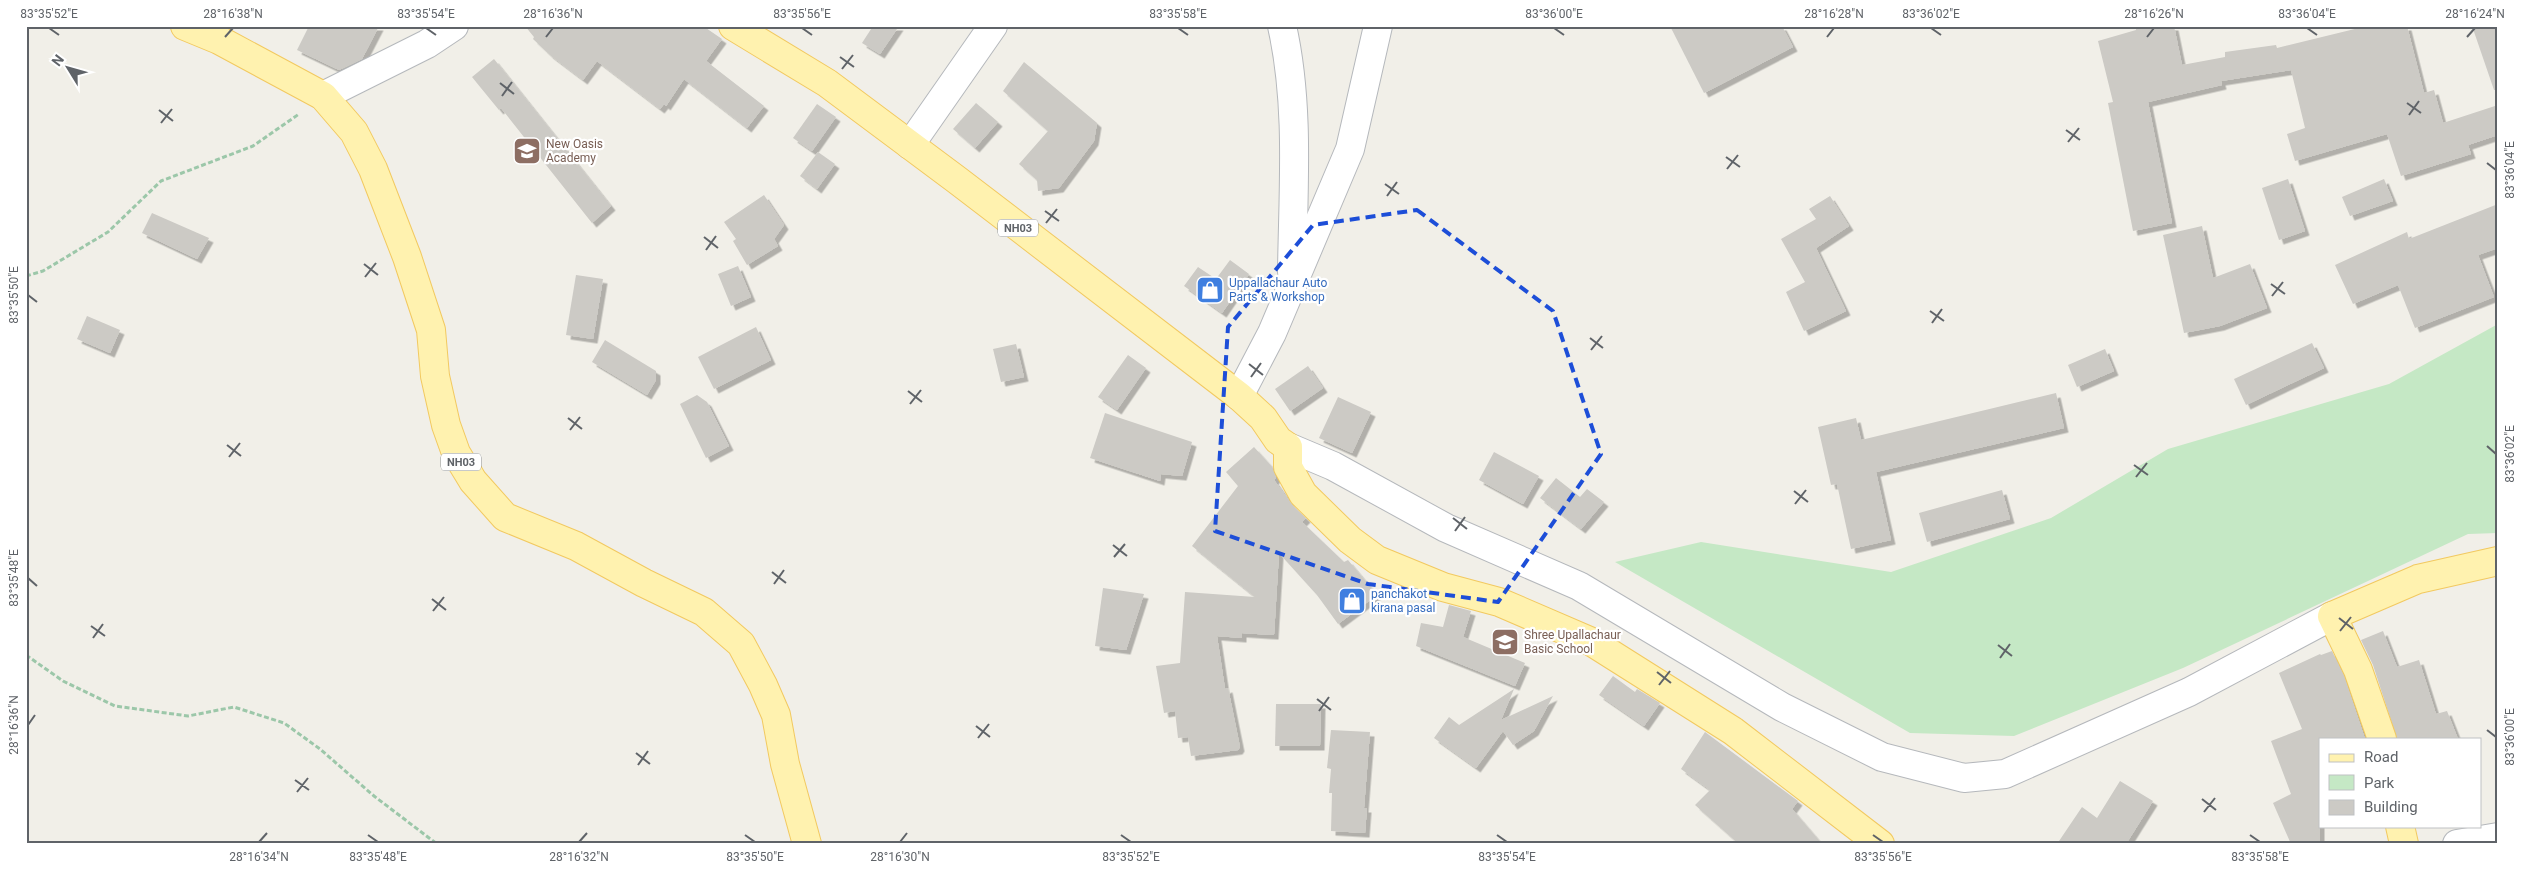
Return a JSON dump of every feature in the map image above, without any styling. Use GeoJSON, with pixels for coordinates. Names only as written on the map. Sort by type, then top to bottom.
{"type":"FeatureCollection","features":[{"type":"Feature","properties":{"kind":"main road","name":"NH03"},"geometry":{"type":"LineString","coordinates":[[185,26],[219,40],[324,96],[354,132],[373,169],[407,257],[430,330],[435,376],[446,425],[456,453],[472,482],[506,516],[576,546],[704,612],[741,644],[763,685],[776,715],[784,764],[808,844]]}},
{"type":"Feature","properties":{"kind":"main road","name":"NH03"},"geometry":{"type":"LineString","coordinates":[[733,26],[827,83],[910,145],[1239,396],[1263,418],[1278,440],[1288,447]]}},
{"type":"Feature","properties":{"kind":"main road"},"geometry":{"type":"LineString","coordinates":[[1288,447],[1288,467],[1303,494],[1350,540],[1377,560],[1443,587],[1499,602],[1592,642],[1733,730],[1880,844]]}},
{"type":"Feature","properties":{"kind":"main road"},"geometry":{"type":"LineString","coordinates":[[2382,738],[2358,670],[2332,616],[2418,579],[2498,561]]}},
{"type":"Feature","properties":{"kind":"main road"},"geometry":{"type":"LineString","coordinates":[[2400,828],[2404,844]]}},
{"type":"Feature","properties":{"kind":"street"},"geometry":{"type":"LineString","coordinates":[[324,96],[426,44],[454,26]]}},
{"type":"Feature","properties":{"kind":"street"},"geometry":{"type":"LineString","coordinates":[[910,145],[993,26]]}},
{"type":"Feature","properties":{"kind":"street"},"geometry":{"type":"LineString","coordinates":[[1282,26],[1290,58],[1294,152],[1292,286]]}},
{"type":"Feature","properties":{"kind":"street"},"geometry":{"type":"LineString","coordinates":[[1239,396],[1272,333],[1350,149],[1378,26]]}},
{"type":"Feature","properties":{"kind":"street"},"geometry":{"type":"LineString","coordinates":[[1288,447],[1333,466],[1446,528],[1579,586],[1782,707],[1882,757],[1964,778],[2006,774],[2189,692],[2332,616]]}},
{"type":"Feature","properties":{"kind":"street"},"geometry":{"type":"LineString","coordinates":[[2456,844],[2498,837]]}},
{"type":"Feature","properties":{"kind":"path"},"geometry":{"type":"LineString","coordinates":[[26,276],[43,271],[108,232],[161,181],[253,146],[324,96]]}},
{"type":"Feature","properties":{"kind":"path"},"geometry":{"type":"LineString","coordinates":[[26,655],[62,681],[116,706],[188,716],[234,707],[284,724],[320,749],[374,796],[437,844]]}},
{"type":"Feature","properties":{"kind":"highlighted area"},"geometry":{"type":"Polygon","coordinates":[[[1417,210],[1553,311],[1601,454],[1498,602],[1368,584],[1215,531],[1228,327],[1313,225],[1417,210]]]}},
{"type":"Feature","properties":{"kind":"green space"},"geometry":{"type":"Polygon","coordinates":[[[2498,324],[2498,533],[2468,534],[2183,668],[2014,736],[1910,733],[1615,562],[1701,542],[1891,572],[2051,518],[2168,449],[2389,384],[2498,324]]]}},
{"type":"Feature","properties":{"kind":"building"},"geometry":{"type":"Polygon","coordinates":[[[309,26],[379,26],[362,59],[339,70],[297,50],[309,26]]]}},
{"type":"Feature","properties":{"kind":"building"},"geometry":{"type":"Polygon","coordinates":[[[525,26],[703,26],[722,39],[706,61],[764,106],[747,128],[684,79],[666,106],[664,104],[660,109],[597,61],[583,80],[550,55],[533,39],[534,37],[525,26]]]}},
{"type":"Feature","properties":{"kind":"building"},"geometry":{"type":"Polygon","coordinates":[[[873,26],[899,26],[880,54],[862,43],[873,26]]]}},
{"type":"Feature","properties":{"kind":"building"},"geometry":{"type":"Polygon","coordinates":[[[1670,26],[1782,26],[1793,47],[1704,93],[1670,26]]]}},
{"type":"Feature","properties":{"kind":"building"},"geometry":{"type":"Polygon","coordinates":[[[2136,26],[2174,26],[2182,65],[2225,57],[2225,52],[2276,45],[2277,48],[2367,26],[2407,26],[2424,93],[2434,90],[2443,123],[2498,105],[2498,135],[2468,145],[2471,154],[2401,176],[2387,134],[2295,161],[2287,134],[2305,128],[2291,70],[2221,81],[2222,85],[2148,102],[2172,223],[2133,231],[2108,103],[2113,102],[2098,41],[2136,30],[2136,26]]]}},
{"type":"Feature","properties":{"kind":"building"},"geometry":{"type":"Polygon","coordinates":[[[2472,26],[2498,26],[2498,90],[2494,90],[2472,26]]]}},
{"type":"Feature","properties":{"kind":"building"},"geometry":{"type":"Polygon","coordinates":[[[494,59],[611,206],[592,223],[501,108],[499,110],[472,77],[494,59]]]}},
{"type":"Feature","properties":{"kind":"building"},"geometry":{"type":"Polygon","coordinates":[[[1024,62],[1097,123],[1094,141],[1059,188],[1038,191],[1037,180],[1019,164],[1048,131],[1003,91],[1024,62]]]}},
{"type":"Feature","properties":{"kind":"building"},"geometry":{"type":"Polygon","coordinates":[[[976,103],[998,122],[975,148],[953,129],[976,103]]]}},
{"type":"Feature","properties":{"kind":"building"},"geometry":{"type":"Polygon","coordinates":[[[817,104],[836,117],[812,151],[793,138],[817,104]]]}},
{"type":"Feature","properties":{"kind":"building"},"geometry":{"type":"Polygon","coordinates":[[[818,152],[835,164],[817,189],[800,176],[818,152]]]}},
{"type":"Feature","properties":{"kind":"building"},"geometry":{"type":"Polygon","coordinates":[[[2288,179],[2305,231],[2279,240],[2262,188],[2288,179]]]}},
{"type":"Feature","properties":{"kind":"building"},"geometry":{"type":"Polygon","coordinates":[[[2384,179],[2393,201],[2350,216],[2342,197],[2384,179]]]}},
{"type":"Feature","properties":{"kind":"building"},"geometry":{"type":"Polygon","coordinates":[[[764,195],[784,225],[774,239],[778,246],[747,265],[733,241],[736,239],[724,222],[764,195]]]}},
{"type":"Feature","properties":{"kind":"building"},"geometry":{"type":"Polygon","coordinates":[[[1830,196],[1849,226],[1816,248],[1846,311],[1804,331],[1786,292],[1805,282],[1781,239],[1816,219],[1809,209],[1830,196]]]}},
{"type":"Feature","properties":{"kind":"building"},"geometry":{"type":"Polygon","coordinates":[[[2498,204],[2498,248],[2478,255],[2494,297],[2415,328],[2398,285],[2353,304],[2335,265],[2407,232],[2409,239],[2498,204]]]}},
{"type":"Feature","properties":{"kind":"building"},"geometry":{"type":"Polygon","coordinates":[[[152,213],[209,238],[197,259],[142,233],[152,213]]]}},
{"type":"Feature","properties":{"kind":"building"},"geometry":{"type":"Polygon","coordinates":[[[2202,226],[2213,278],[2250,264],[2267,308],[2220,326],[2184,333],[2163,235],[2202,226]]]}},
{"type":"Feature","properties":{"kind":"building"},"geometry":{"type":"Polygon","coordinates":[[[1230,260],[1249,274],[1222,313],[1184,286],[1198,267],[1216,279],[1230,260]]]}},
{"type":"Feature","properties":{"kind":"building"},"geometry":{"type":"Polygon","coordinates":[[[738,266],[751,297],[731,306],[718,274],[738,266]]]}},
{"type":"Feature","properties":{"kind":"building"},"geometry":{"type":"Polygon","coordinates":[[[576,275],[603,279],[593,339],[566,335],[576,275]]]}},
{"type":"Feature","properties":{"kind":"building"},"geometry":{"type":"Polygon","coordinates":[[[87,316],[120,330],[110,353],[77,339],[87,316]]]}},
{"type":"Feature","properties":{"kind":"building"},"geometry":{"type":"Polygon","coordinates":[[[756,327],[771,360],[714,389],[698,357],[756,327]]]}},
{"type":"Feature","properties":{"kind":"building"},"geometry":{"type":"Polygon","coordinates":[[[605,340],[656,371],[656,380],[647,395],[592,362],[605,340]]]}},
{"type":"Feature","properties":{"kind":"building"},"geometry":{"type":"Polygon","coordinates":[[[2312,343],[2324,368],[2246,405],[2234,379],[2312,343]]]}},
{"type":"Feature","properties":{"kind":"building"},"geometry":{"type":"Polygon","coordinates":[[[1016,344],[1024,377],[1001,382],[993,349],[1016,344]]]}},
{"type":"Feature","properties":{"kind":"building"},"geometry":{"type":"Polygon","coordinates":[[[2105,349],[2114,371],[2077,387],[2068,365],[2105,349]]]}},
{"type":"Feature","properties":{"kind":"building"},"geometry":{"type":"Polygon","coordinates":[[[1128,355],[1146,368],[1117,410],[1098,397],[1128,355]]]}},
{"type":"Feature","properties":{"kind":"building"},"geometry":{"type":"Polygon","coordinates":[[[1308,366],[1323,388],[1290,411],[1275,389],[1308,366]]]}},
{"type":"Feature","properties":{"kind":"building"},"geometry":{"type":"Polygon","coordinates":[[[2056,393],[2064,428],[1876,472],[1891,540],[1851,549],[1837,484],[1831,485],[1818,427],[1856,418],[1861,440],[2056,393]]]}},
{"type":"Feature","properties":{"kind":"building"},"geometry":{"type":"Polygon","coordinates":[[[697,395],[707,402],[729,446],[706,458],[680,404],[697,395]]]}},
{"type":"Feature","properties":{"kind":"building"},"geometry":{"type":"Polygon","coordinates":[[[1338,397],[1371,412],[1352,453],[1319,438],[1338,397]]]}},
{"type":"Feature","properties":{"kind":"building"},"geometry":{"type":"Polygon","coordinates":[[[1105,413],[1192,442],[1182,476],[1161,474],[1160,481],[1090,458],[1105,413]]]}},
{"type":"Feature","properties":{"kind":"building"},"geometry":{"type":"Polygon","coordinates":[[[1254,447],[1272,467],[1276,478],[1274,480],[1292,505],[1306,518],[1302,522],[1344,562],[1348,560],[1377,595],[1338,624],[1317,595],[1279,553],[1274,635],[1242,633],[1242,638],[1217,636],[1225,689],[1228,688],[1240,747],[1238,750],[1191,756],[1188,737],[1178,738],[1175,711],[1164,713],[1156,666],[1180,663],[1185,592],[1255,597],[1192,546],[1238,486],[1226,472],[1254,447]]]}},
{"type":"Feature","properties":{"kind":"building"},"geometry":{"type":"Polygon","coordinates":[[[1494,452],[1539,476],[1523,504],[1479,480],[1494,452]]]}},
{"type":"Feature","properties":{"kind":"building"},"geometry":{"type":"Polygon","coordinates":[[[1556,478],[1580,497],[1587,489],[1604,502],[1581,529],[1540,498],[1556,478]]]}},
{"type":"Feature","properties":{"kind":"building"},"geometry":{"type":"Polygon","coordinates":[[[2002,490],[2010,519],[1927,542],[1919,513],[2002,490]]]}},
{"type":"Feature","properties":{"kind":"building"},"geometry":{"type":"Polygon","coordinates":[[[1103,588],[1144,594],[1126,650],[1095,646],[1103,588]]]}},
{"type":"Feature","properties":{"kind":"building"},"geometry":{"type":"Polygon","coordinates":[[[1449,605],[1471,611],[1463,637],[1525,663],[1515,686],[1416,646],[1421,623],[1443,627],[1449,605]]]}},
{"type":"Feature","properties":{"kind":"building"},"geometry":{"type":"Polygon","coordinates":[[[2383,631],[2397,667],[2419,660],[2436,714],[2447,711],[2458,738],[2397,738],[2373,665],[2361,640],[2383,631]]]}},
{"type":"Feature","properties":{"kind":"building"},"geometry":{"type":"Polygon","coordinates":[[[2332,651],[2344,676],[2365,738],[2319,738],[2320,844],[2291,844],[2273,803],[2291,794],[2271,741],[2302,729],[2279,673],[2332,651]]]}},
{"type":"Feature","properties":{"kind":"building"},"geometry":{"type":"Polygon","coordinates":[[[1613,676],[1635,692],[1637,689],[1660,703],[1644,726],[1599,695],[1613,676]]]}},
{"type":"Feature","properties":{"kind":"building"},"geometry":{"type":"Polygon","coordinates":[[[1514,689],[1501,720],[1553,696],[1534,731],[1513,745],[1503,731],[1476,768],[1434,738],[1449,717],[1459,725],[1514,689]]]}},
{"type":"Feature","properties":{"kind":"building"},"geometry":{"type":"Polygon","coordinates":[[[1276,704],[1321,704],[1320,746],[1275,746],[1276,704]]]}},
{"type":"Feature","properties":{"kind":"building"},"geometry":{"type":"Polygon","coordinates":[[[1331,730],[1370,732],[1364,808],[1367,808],[1365,833],[1331,831],[1332,793],[1329,793],[1331,769],[1327,768],[1331,730]]]}},
{"type":"Feature","properties":{"kind":"building"},"geometry":{"type":"Polygon","coordinates":[[[1705,732],[1798,801],[1792,809],[1822,844],[1739,844],[1695,805],[1710,790],[1681,769],[1705,732]]]}},
{"type":"Feature","properties":{"kind":"building"},"geometry":{"type":"Polygon","coordinates":[[[2120,781],[2153,801],[2126,844],[2057,844],[2082,807],[2097,818],[2120,781]]]}},
{"type":"Feature","properties":{"kind":"place","name":"New Oasis Academy"},"geometry":{"type":"Point","coordinates":[527,151]}},
{"type":"Feature","properties":{"kind":"place","name":"Uppallachaur Auto Parts & Workshop"},"geometry":{"type":"Point","coordinates":[1210,290]}},
{"type":"Feature","properties":{"kind":"place","name":"panchakot kirana pasal"},"geometry":{"type":"Point","coordinates":[1352,601]}},
{"type":"Feature","properties":{"kind":"place","name":"Shree Upallachaur Basic School"},"geometry":{"type":"Point","coordinates":[1505,642]}}]}
